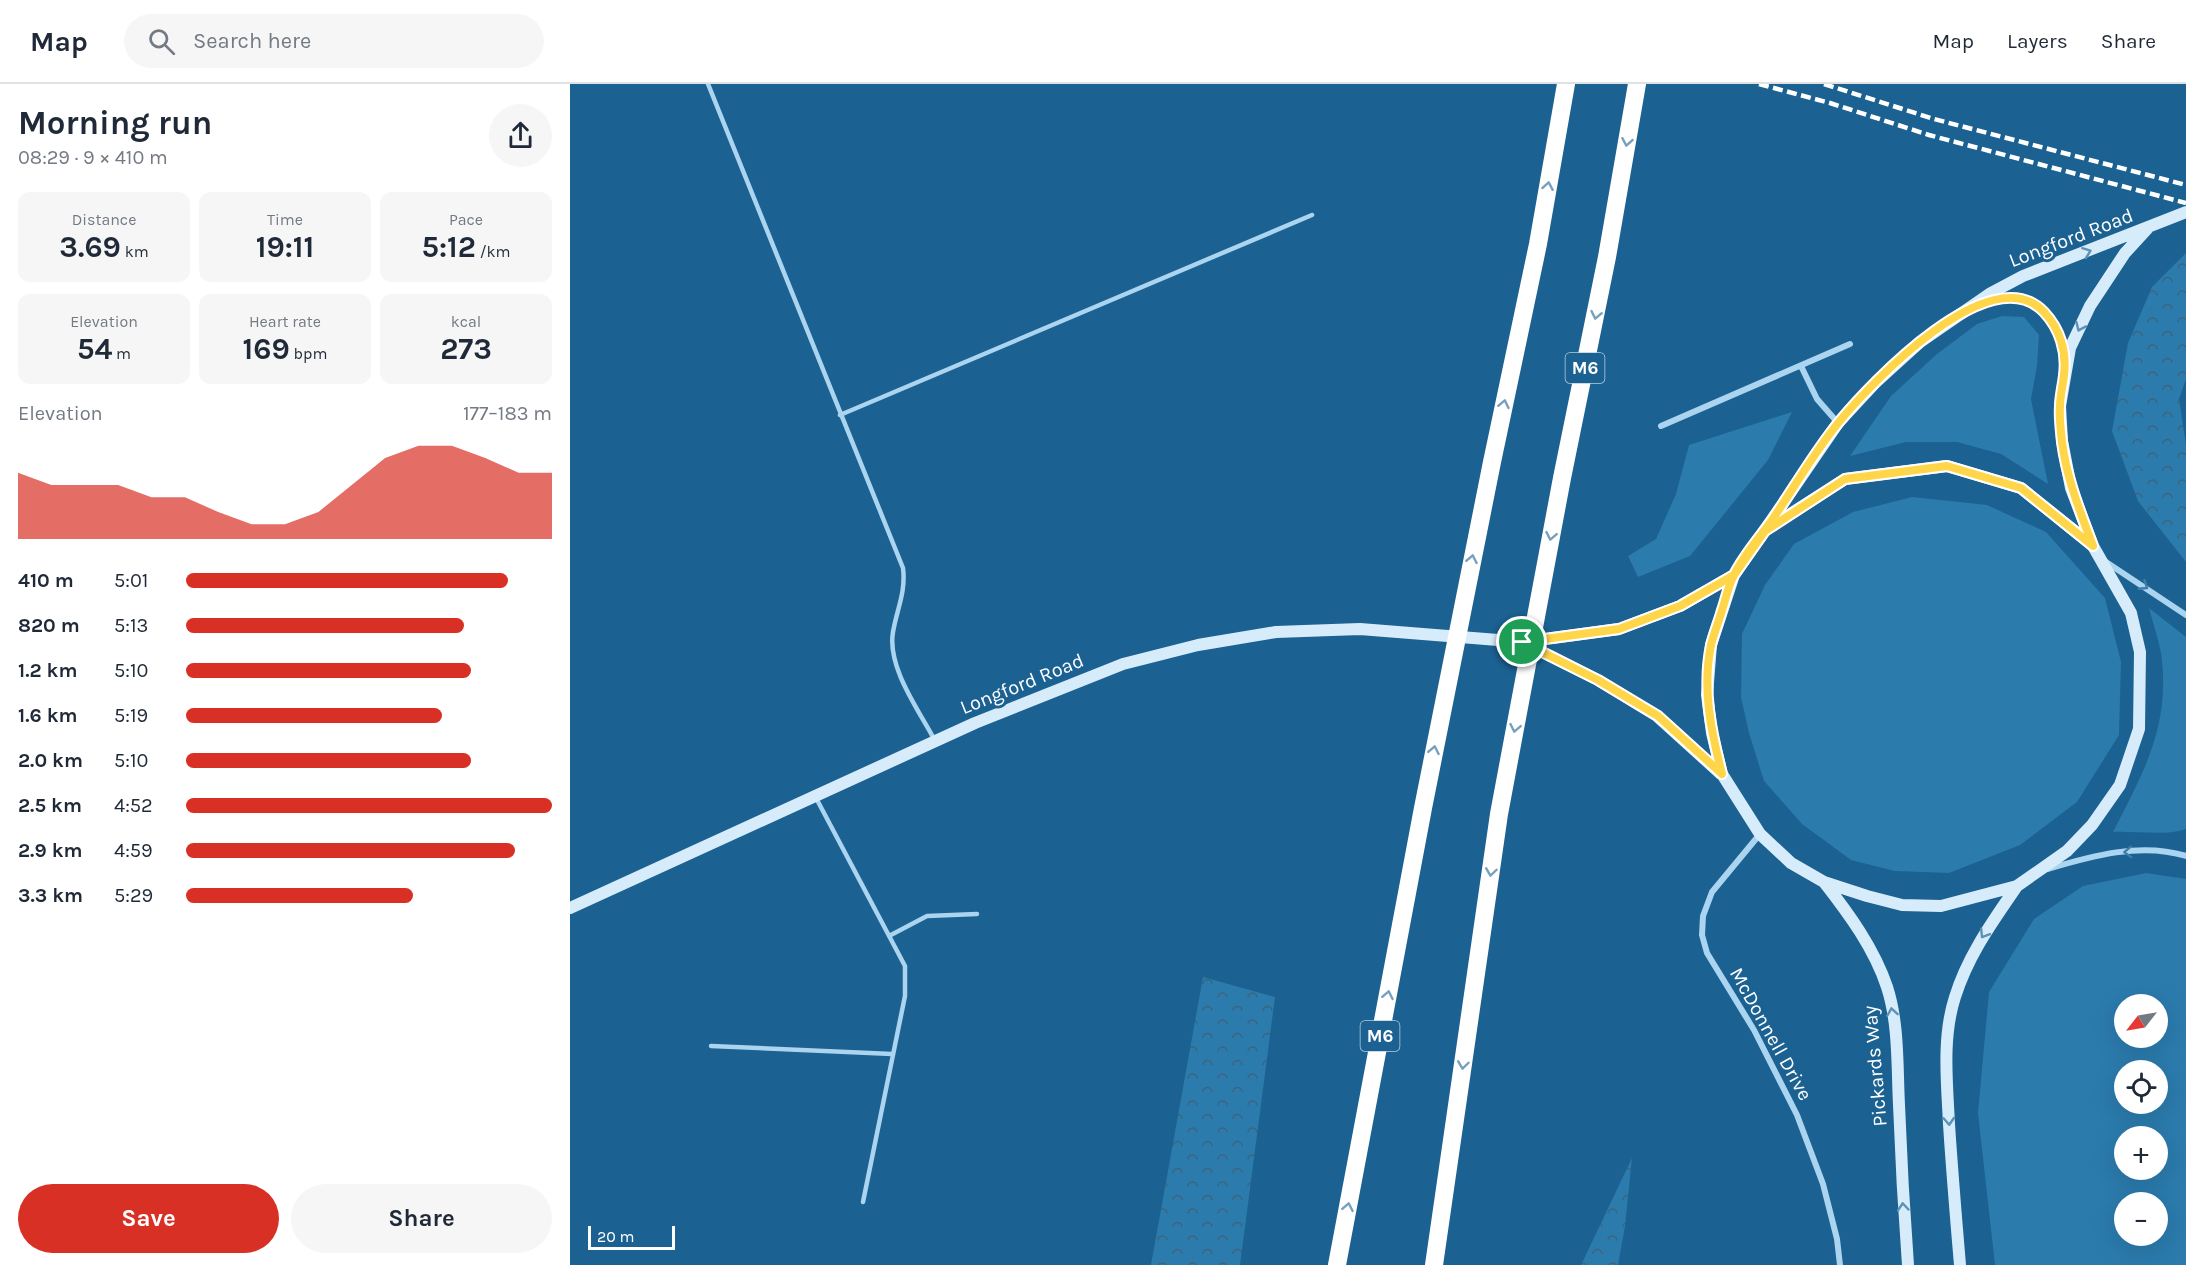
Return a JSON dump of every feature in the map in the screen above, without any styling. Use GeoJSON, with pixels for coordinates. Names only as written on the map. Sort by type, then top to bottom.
{"type":"FeatureCollection","features":[{"type":"Feature","properties":{"kind":"highway","name":"M6"},"geometry":{"type":"LineString","coordinates":[[1337,1265],[1423,808],[1538,244],[1566,84]]}},
{"type":"Feature","properties":{"kind":"highway","name":"M6"},"geometry":{"type":"LineString","coordinates":[[1434,1265],[1499,814],[1562,478],[1607,257],[1637,84]]}},
{"type":"Feature","properties":{"kind":"main road"},"geometry":{"type":"LineString","coordinates":[[2148,228],[2186,212]]}},
{"type":"Feature","properties":{"kind":"main road","name":"Longford Road"},"geometry":{"type":"LineString","coordinates":[[1722,774],[1712,733],[1707,695],[1711,645],[1734,575],[1838,423],[1876,382],[1920,342],[1991,293],[2023,276],[2148,228]]}},
{"type":"Feature","properties":{"kind":"main road","name":"Longford Road"},"geometry":{"type":"LineString","coordinates":[[1522,642],[1598,680],[1658,716],[1722,774],[1760,834],[1791,863],[1824,882],[1902,905],[1941,906],[2017,886],[2067,851],[2092,825],[2120,785],[2139,729],[2140,652],[2131,613],[2093,546],[2071,488],[2062,441],[2060,406],[2070,348],[2090,306],[2125,253],[2148,228]]}},
{"type":"Feature","properties":{"kind":"main road","name":"Longford Road"},"geometry":{"type":"LineString","coordinates":[[1765,531],[1845,479],[1947,466],[2021,488],[2093,546]]}},
{"type":"Feature","properties":{"kind":"main road","name":"Longford Road"},"geometry":{"type":"LineString","coordinates":[[570,908],[936,741],[1123,664],[1198,645],[1276,632],[1360,629],[1522,642],[1619,629],[1680,606],[1734,575]]}},
{"type":"Feature","properties":{"kind":"main road","name":"Pickards Way"},"geometry":{"type":"LineString","coordinates":[[1824,882],[1867,943],[1880,968],[1890,1000],[1896,1039],[1908,1265]]}},
{"type":"Feature","properties":{"kind":"main road"},"geometry":{"type":"LineString","coordinates":[[1960,1265],[1946,1068],[1948,1034],[1954,998],[1967,965],[1983,935],[2017,886]]}},
{"type":"Feature","properties":{"kind":"street"},"geometry":{"type":"LineString","coordinates":[[1661,426],[1850,344]]}},
{"type":"Feature","properties":{"kind":"street"},"geometry":{"type":"LineString","coordinates":[[1801,366],[1818,399],[1838,423]]}},
{"type":"Feature","properties":{"kind":"street"},"geometry":{"type":"LineString","coordinates":[[2101,559],[2186,615]]}},
{"type":"Feature","properties":{"kind":"street","name":"McDonnell Drive"},"geometry":{"type":"LineString","coordinates":[[1760,834],[1712,892],[1703,916],[1702,935],[1707,954],[1754,1030],[1797,1115],[1823,1184],[1837,1239],[1840,1265]]}},
{"type":"Feature","properties":{"kind":"street"},"geometry":{"type":"LineString","coordinates":[[2035,873],[2082,858],[2115,852],[2149,851],[2185,854]]}},
{"type":"Feature","properties":{"kind":"lane"},"geometry":{"type":"LineString","coordinates":[[708,84],[903,568],[905,584],[893,633],[893,652],[897,669],[936,741]]}},
{"type":"Feature","properties":{"kind":"lane"},"geometry":{"type":"LineString","coordinates":[[840,415],[1312,215]]}},
{"type":"Feature","properties":{"kind":"lane","name":"Longford Road"},"geometry":{"type":"LineString","coordinates":[[1958,314],[1996,300],[2013,298],[2027,301],[2043,310],[2061,336],[2065,372]]}},
{"type":"Feature","properties":{"kind":"lane"},"geometry":{"type":"LineString","coordinates":[[814,795],[905,966],[905,996],[863,1202]]}},
{"type":"Feature","properties":{"kind":"lane"},"geometry":{"type":"LineString","coordinates":[[889,936],[927,916],[977,914]]}},
{"type":"Feature","properties":{"kind":"lane"},"geometry":{"type":"LineString","coordinates":[[711,1046],[892,1054]]}},
{"type":"Feature","properties":{"kind":"green space"},"geometry":{"type":"Polygon","coordinates":[[[2186,253],[2186,379],[2179,399],[2186,445],[2186,562],[2138,501],[2112,431],[2128,343],[2152,287],[2186,253]]]}},
{"type":"Feature","properties":{"kind":"green space"},"geometry":{"type":"Polygon","coordinates":[[[2002,316],[2024,317],[2039,335],[2037,366],[2031,399],[2048,484],[2001,454],[1957,442],[1906,442],[1850,456],[1891,396],[1937,354],[1977,324],[2002,316]]]}},
{"type":"Feature","properties":{"kind":"green space"},"geometry":{"type":"Polygon","coordinates":[[[1792,412],[1768,460],[1690,556],[1638,577],[1628,556],[1656,539],[1676,494],[1689,445],[1792,412]]]}},
{"type":"Feature","properties":{"kind":"green space"},"geometry":{"type":"Polygon","coordinates":[[[1912,497],[1987,505],[2046,532],[2105,598],[2121,662],[2119,735],[2077,802],[2020,845],[1949,873],[1895,871],[1851,860],[1802,824],[1764,781],[1741,697],[1742,634],[1765,585],[1794,544],[1853,512],[1912,497]]]}},
{"type":"Feature","properties":{"kind":"green space"},"geometry":{"type":"Polygon","coordinates":[[[2149,608],[2186,637],[2186,829],[2161,833],[2113,832],[2152,747],[2162,703],[2161,653],[2149,608]]]}},
{"type":"Feature","properties":{"kind":"green space"},"geometry":{"type":"Polygon","coordinates":[[[2146,873],[2186,879],[2186,1265],[1995,1265],[1978,1113],[1989,992],[2034,919],[2083,886],[2146,873]]]}},
{"type":"Feature","properties":{"kind":"green space"},"geometry":{"type":"Polygon","coordinates":[[[1203,977],[1275,997],[1240,1265],[1151,1265],[1203,977]]]}},
{"type":"Feature","properties":{"kind":"green space"},"geometry":{"type":"Polygon","coordinates":[[[1632,1158],[1625,1226],[1618,1265],[1581,1265],[1632,1158]]]}},
{"type":"Feature","properties":{"kind":"railway"},"geometry":{"type":"LineString","coordinates":[[1759,84],[1830,103],[1929,135],[2186,203]]}},
{"type":"Feature","properties":{"kind":"railway"},"geometry":{"type":"LineString","coordinates":[[1824,84],[1934,119],[2186,185]]}},
{"type":"Feature","properties":{"kind":"route"},"geometry":{"type":"LineString","coordinates":[[1522,642],[1598,680],[1658,716],[1722,774],[1712,733],[1707,695],[1711,645],[1734,575],[1838,423],[1876,382],[1920,342],[1958,314],[1980,305],[2013,298],[2027,301],[2043,310],[2061,336],[2065,372],[2060,406],[2062,441],[2071,488],[2093,546],[2021,488],[1947,466],[1845,479],[1765,531],[1734,575],[1680,606],[1619,629],[1522,642]]}}]}
